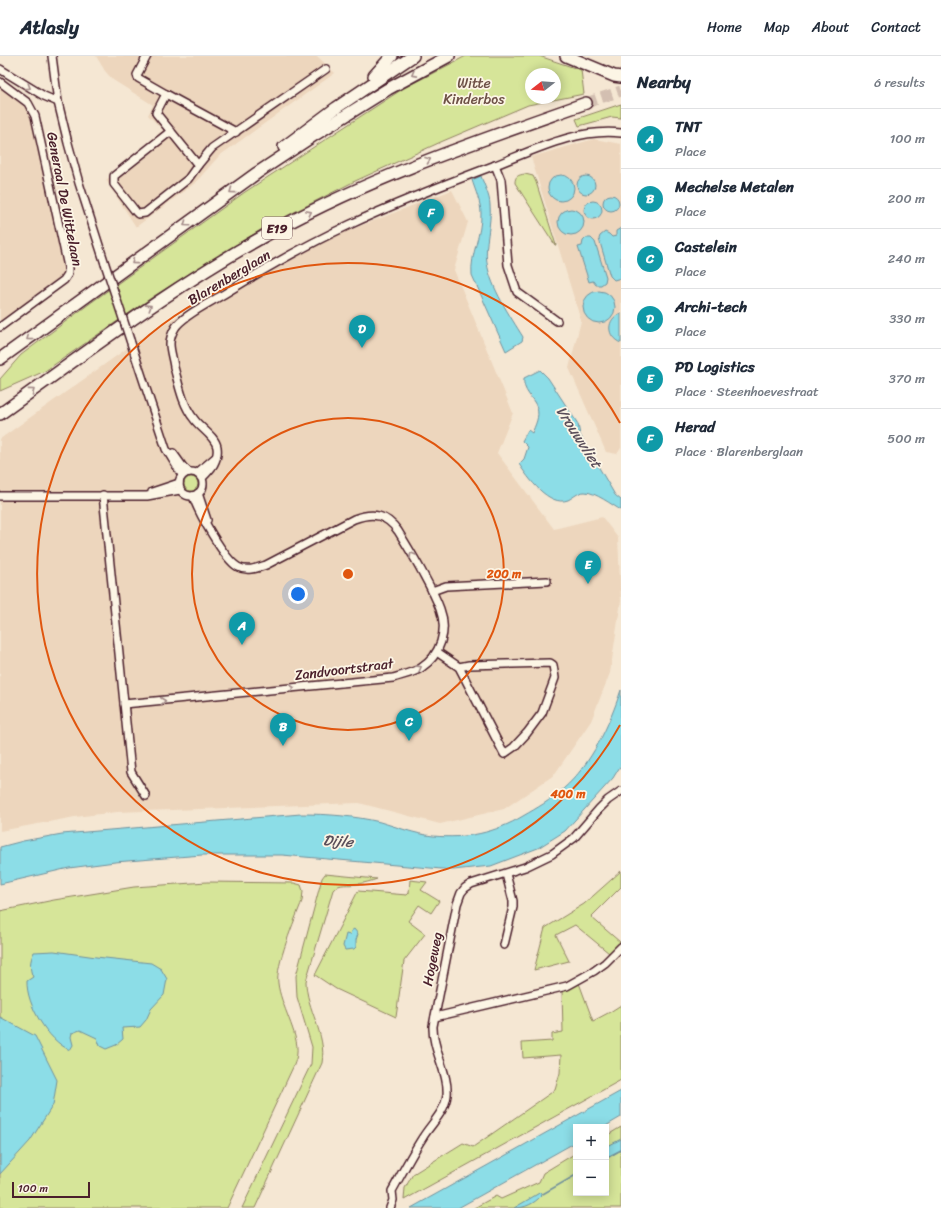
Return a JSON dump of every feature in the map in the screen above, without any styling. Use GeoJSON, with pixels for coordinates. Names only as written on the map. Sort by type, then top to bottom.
{"type":"FeatureCollection","features":[{"type":"Feature","properties":{"kind":"highway"},"geometry":{"type":"LineString","coordinates":[[283,148],[283,142],[364,85],[392,56]]}},
{"type":"Feature","properties":{"kind":"highway"},"geometry":{"type":"LineString","coordinates":[[257,173],[267,159],[336,108],[412,56]]}},
{"type":"Feature","properties":{"kind":"highway"},"geometry":{"type":"LineString","coordinates":[[0,359],[257,173],[351,112],[413,75],[449,56]]}},
{"type":"Feature","properties":{"kind":"highway"},"geometry":{"type":"LineString","coordinates":[[566,56],[614,76],[621,77]]}},
{"type":"Feature","properties":{"kind":"highway","name":"E19"},"geometry":{"type":"LineString","coordinates":[[0,414],[139,314],[205,270],[279,227],[355,190],[406,169],[480,140],[586,103]]}},
{"type":"Feature","properties":{"kind":"street"},"geometry":{"type":"LineString","coordinates":[[52,56],[58,102],[79,184],[163,438],[183,467],[185,474],[179,486]]}},
{"type":"Feature","properties":{"kind":"street"},"geometry":{"type":"LineString","coordinates":[[147,56],[138,72],[138,78],[236,132]]}},
{"type":"Feature","properties":{"kind":"street"},"geometry":{"type":"LineString","coordinates":[[0,69],[44,96],[58,102]]}},
{"type":"Feature","properties":{"kind":"street"},"geometry":{"type":"LineString","coordinates":[[170,131],[114,176],[114,184],[138,214],[145,213],[188,179],[208,152],[326,69]]}},
{"type":"Feature","properties":{"kind":"street","name":"Generaal De Wittelaan"},"geometry":{"type":"LineString","coordinates":[[0,82],[28,103],[35,116],[68,267],[68,274],[64,280],[0,327]]}},
{"type":"Feature","properties":{"kind":"street"},"geometry":{"type":"LineString","coordinates":[[166,94],[156,114],[198,166]]}},
{"type":"Feature","properties":{"kind":"street","name":"Blarenberglaan"},"geometry":{"type":"LineString","coordinates":[[199,476],[213,466],[216,461],[217,448],[216,443],[194,421],[189,413],[180,390],[170,345],[172,335],[178,323],[253,276],[348,225],[417,195],[571,137],[597,132],[621,133]]}},
{"type":"Feature","properties":{"kind":"street"},"geometry":{"type":"LineString","coordinates":[[495,165],[501,180],[508,265],[517,292],[557,321]]}},
{"type":"Feature","properties":{"kind":"street"},"geometry":{"type":"LineString","coordinates":[[179,486],[186,495],[196,495],[203,485],[199,476],[185,474]]}},
{"type":"Feature","properties":{"kind":"street"},"geometry":{"type":"LineString","coordinates":[[0,496],[138,495],[179,486]]}},
{"type":"Feature","properties":{"kind":"street"},"geometry":{"type":"LineString","coordinates":[[103,495],[131,772],[146,796]]}},
{"type":"Feature","properties":{"kind":"street","name":"Zandvoortstraat"},"geometry":{"type":"LineString","coordinates":[[124,704],[393,678],[421,668],[430,661],[437,652],[442,640],[443,629],[440,610],[432,591],[398,531],[390,521],[380,516],[364,515],[255,569],[246,569],[238,567],[232,562],[221,548],[208,526],[196,495]]}},
{"type":"Feature","properties":{"kind":"street"},"geometry":{"type":"LineString","coordinates":[[432,591],[446,586],[546,581]]}},
{"type":"Feature","properties":{"kind":"street"},"geometry":{"type":"LineString","coordinates":[[437,652],[459,667],[504,754],[514,747],[527,733],[542,713],[554,678],[553,665],[550,663],[544,663],[459,667]]}},
{"type":"Feature","properties":{"kind":"street","name":"Hogeweg"},"geometry":{"type":"LineString","coordinates":[[390,1208],[393,1200],[392,1190],[423,1138],[440,1113],[446,1096],[445,1080],[433,1039],[433,1026],[454,918],[461,893],[471,884],[525,867],[552,854],[574,838],[604,804],[621,791]]}},
{"type":"Feature","properties":{"kind":"street"},"geometry":{"type":"LineString","coordinates":[[504,945],[513,907],[513,901],[506,874]]}},
{"type":"Feature","properties":{"kind":"street"},"geometry":{"type":"LineString","coordinates":[[435,1017],[567,986],[594,971],[605,963],[621,947]]}},
{"type":"Feature","properties":{"kind":"shaded area"},"geometry":{"type":"Polygon","coordinates":[[[96,56],[317,56],[335,73],[219,156],[195,183],[136,227],[106,180],[163,130],[148,115],[153,105],[113,80],[105,71],[96,56]]]}},
{"type":"Feature","properties":{"kind":"shaded area"},"geometry":{"type":"Polygon","coordinates":[[[0,85],[30,112],[63,264],[63,275],[57,282],[0,323],[0,85]]]}},
{"type":"Feature","properties":{"kind":"shaded area"},"geometry":{"type":"Polygon","coordinates":[[[594,139],[621,144],[621,448],[617,454],[606,452],[569,368],[581,321],[531,157],[594,139]]]}},
{"type":"Feature","properties":{"kind":"shaded area"},"geometry":{"type":"Polygon","coordinates":[[[452,190],[468,222],[454,270],[513,413],[497,453],[554,529],[602,517],[618,538],[621,601],[610,673],[591,721],[554,775],[504,809],[440,824],[359,803],[117,812],[75,817],[0,831],[0,439],[157,327],[335,236],[452,190]]]}},
{"type":"Feature","properties":{"kind":"green space","name":"Witte Kinderbos"},"geometry":{"type":"Polygon","coordinates":[[[466,56],[539,56],[581,70],[584,94],[561,99],[561,68],[525,68],[525,104],[533,104],[443,141],[353,182],[267,226],[154,296],[45,371],[0,391],[0,379],[21,355],[89,304],[245,192],[404,88],[466,56]]]}},
{"type":"Feature","properties":{"kind":"green space"},"geometry":{"type":"Polygon","coordinates":[[[621,104],[621,118],[612,117],[579,126],[576,119],[621,104]]]}},
{"type":"Feature","properties":{"kind":"green space"},"geometry":{"type":"Polygon","coordinates":[[[525,174],[533,176],[536,182],[556,245],[515,183],[517,176],[525,174]]]}},
{"type":"Feature","properties":{"kind":"green space"},"geometry":{"type":"Polygon","coordinates":[[[188,477],[194,477],[198,481],[198,487],[194,491],[188,491],[184,487],[184,481],[188,477]]]}},
{"type":"Feature","properties":{"kind":"green space"},"geometry":{"type":"Polygon","coordinates":[[[621,871],[621,887],[591,917],[620,942],[609,953],[575,925],[556,935],[569,961],[534,970],[545,928],[584,904],[621,871]]]}},
{"type":"Feature","properties":{"kind":"green space"},"geometry":{"type":"Polygon","coordinates":[[[325,874],[377,879],[358,884],[341,885],[333,890],[306,981],[309,1002],[322,1042],[322,1063],[255,1208],[242,1208],[311,1064],[312,1047],[297,997],[296,976],[322,878],[325,874]]]}},
{"type":"Feature","properties":{"kind":"green space"},"geometry":{"type":"Polygon","coordinates":[[[410,880],[427,882],[421,890],[439,901],[431,913],[419,905],[408,921],[425,934],[404,961],[396,1017],[336,989],[315,975],[358,891],[407,895],[409,893],[410,880]]]}},
{"type":"Feature","properties":{"kind":"green space"},"geometry":{"type":"Polygon","coordinates":[[[207,882],[294,883],[301,885],[303,891],[302,901],[282,954],[278,975],[279,991],[297,1045],[296,1058],[227,1208],[0,1208],[0,911],[54,900],[134,887],[207,882]]]}},
{"type":"Feature","properties":{"kind":"green space"},"geometry":{"type":"Polygon","coordinates":[[[579,983],[593,1021],[621,1005],[621,1080],[404,1200],[405,1188],[413,1174],[463,1143],[473,1147],[555,1090],[560,1073],[561,1055],[523,1058],[522,1043],[552,1041],[552,1034],[563,1032],[562,990],[579,983]]]}},
{"type":"Feature","properties":{"kind":"green space"},"geometry":{"type":"Polygon","coordinates":[[[621,1127],[621,1208],[474,1208],[496,1196],[501,1199],[539,1182],[543,1173],[573,1155],[573,1196],[609,1196],[609,1134],[621,1127]]]}},
{"type":"Feature","properties":{"kind":"water"},"geometry":{"type":"Polygon","coordinates":[[[561,175],[570,179],[574,188],[570,197],[561,201],[552,197],[548,188],[552,179],[561,175]]]}},
{"type":"Feature","properties":{"kind":"water"},"geometry":{"type":"Polygon","coordinates":[[[481,176],[490,202],[490,220],[486,256],[489,272],[492,282],[502,302],[523,337],[522,341],[506,351],[472,275],[473,260],[480,229],[481,209],[472,180],[481,176]]]}},
{"type":"Feature","properties":{"kind":"water"},"geometry":{"type":"Polygon","coordinates":[[[586,176],[592,179],[595,185],[592,191],[586,194],[580,191],[577,185],[580,179],[586,176]]]}},
{"type":"Feature","properties":{"kind":"water"},"geometry":{"type":"Polygon","coordinates":[[[611,195],[617,197],[619,203],[617,209],[611,211],[605,209],[603,203],[605,197],[611,195]]]}},
{"type":"Feature","properties":{"kind":"water"},"geometry":{"type":"Polygon","coordinates":[[[593,201],[599,204],[602,210],[599,216],[593,219],[587,216],[584,210],[587,204],[593,201]]]}},
{"type":"Feature","properties":{"kind":"water"},"geometry":{"type":"Polygon","coordinates":[[[571,209],[580,213],[584,222],[580,231],[571,235],[562,231],[558,222],[562,213],[571,209]]]}},
{"type":"Feature","properties":{"kind":"water"},"geometry":{"type":"Polygon","coordinates":[[[621,228],[621,278],[614,280],[610,276],[599,239],[605,232],[612,237],[616,236],[616,231],[621,228]]]}},
{"type":"Feature","properties":{"kind":"water"},"geometry":{"type":"Polygon","coordinates":[[[586,238],[591,238],[595,242],[606,277],[605,282],[601,285],[596,285],[593,281],[589,282],[578,247],[582,246],[583,241],[586,238]]]}},
{"type":"Feature","properties":{"kind":"water"},"geometry":{"type":"Polygon","coordinates":[[[599,291],[610,296],[615,307],[610,318],[599,323],[588,318],[583,307],[588,296],[599,291]]]}},
{"type":"Feature","properties":{"kind":"water"},"geometry":{"type":"Polygon","coordinates":[[[621,313],[621,343],[613,337],[610,332],[610,324],[616,316],[621,313]]]}},
{"type":"Feature","properties":{"kind":"water","name":"Vrouwvliet"},"geometry":{"type":"Polygon","coordinates":[[[540,370],[548,378],[578,424],[580,435],[615,495],[621,500],[621,510],[598,496],[585,492],[580,493],[568,500],[561,501],[554,499],[540,490],[533,483],[519,464],[524,459],[528,447],[522,441],[528,430],[532,433],[538,414],[535,404],[526,391],[524,378],[540,370]]]}},
{"type":"Feature","properties":{"kind":"water","name":"Dijle"},"geometry":{"type":"Polygon","coordinates":[[[621,690],[621,765],[613,778],[565,831],[538,848],[491,866],[453,870],[282,855],[202,855],[115,862],[69,868],[0,884],[0,847],[62,834],[301,814],[361,818],[420,834],[433,836],[457,837],[491,831],[512,822],[539,807],[558,793],[573,779],[591,756],[611,717],[621,690]]]}},
{"type":"Feature","properties":{"kind":"water"},"geometry":{"type":"Polygon","coordinates":[[[354,929],[358,934],[356,947],[354,949],[345,950],[343,946],[346,934],[350,935],[351,931],[354,929]]]}},
{"type":"Feature","properties":{"kind":"water"},"geometry":{"type":"Polygon","coordinates":[[[54,951],[151,963],[161,969],[167,979],[164,995],[151,1009],[146,1020],[140,1027],[122,1028],[123,1039],[116,1045],[106,1049],[100,1046],[97,1038],[80,1030],[72,1033],[71,1037],[73,1045],[70,1050],[54,1039],[46,1030],[34,1011],[28,990],[27,981],[33,977],[30,964],[34,952],[54,951]]]}},
{"type":"Feature","properties":{"kind":"water"},"geometry":{"type":"Polygon","coordinates":[[[0,1017],[35,1036],[57,1080],[53,1105],[30,1141],[0,1174],[0,1017]]]}},
{"type":"Feature","properties":{"kind":"water"},"geometry":{"type":"Polygon","coordinates":[[[621,1091],[621,1117],[609,1124],[573,1124],[573,1144],[458,1208],[411,1208],[621,1091]]]}},
{"type":"Feature","properties":{"kind":"water"},"geometry":{"type":"Polygon","coordinates":[[[621,1139],[621,1150],[609,1157],[609,1145],[621,1139]]]}},
{"type":"Feature","properties":{"kind":"water"},"geometry":{"type":"Polygon","coordinates":[[[541,1192],[542,1195],[533,1203],[514,1208],[541,1192]]]}},
{"type":"Feature","properties":{"kind":"waterway"},"geometry":{"type":"LineString","coordinates":[[609,1156],[621,1150]]}},
{"type":"Feature","properties":{"kind":"waterway"},"geometry":{"type":"LineString","coordinates":[[541,1195],[573,1177]]}},
{"type":"Feature","properties":{"kind":"tunnel"},"geometry":{"type":"LineString","coordinates":[[586,103],[621,91]]}},
{"type":"Feature","properties":{"kind":"place","name":"Herad"},"geometry":{"type":"Point","coordinates":[431,232]}},
{"type":"Feature","properties":{"kind":"place","name":"Archi-tech"},"geometry":{"type":"Point","coordinates":[362,348]}},
{"type":"Feature","properties":{"kind":"place","name":"PD Logistics"},"geometry":{"type":"Point","coordinates":[588,584]}},
{"type":"Feature","properties":{"kind":"place","name":"TNT"},"geometry":{"type":"Point","coordinates":[242,645]}},
{"type":"Feature","properties":{"kind":"place","name":"Castelein"},"geometry":{"type":"Point","coordinates":[409,741]}},
{"type":"Feature","properties":{"kind":"place","name":"Mechelse Metalen"},"geometry":{"type":"Point","coordinates":[283,746]}}]}
